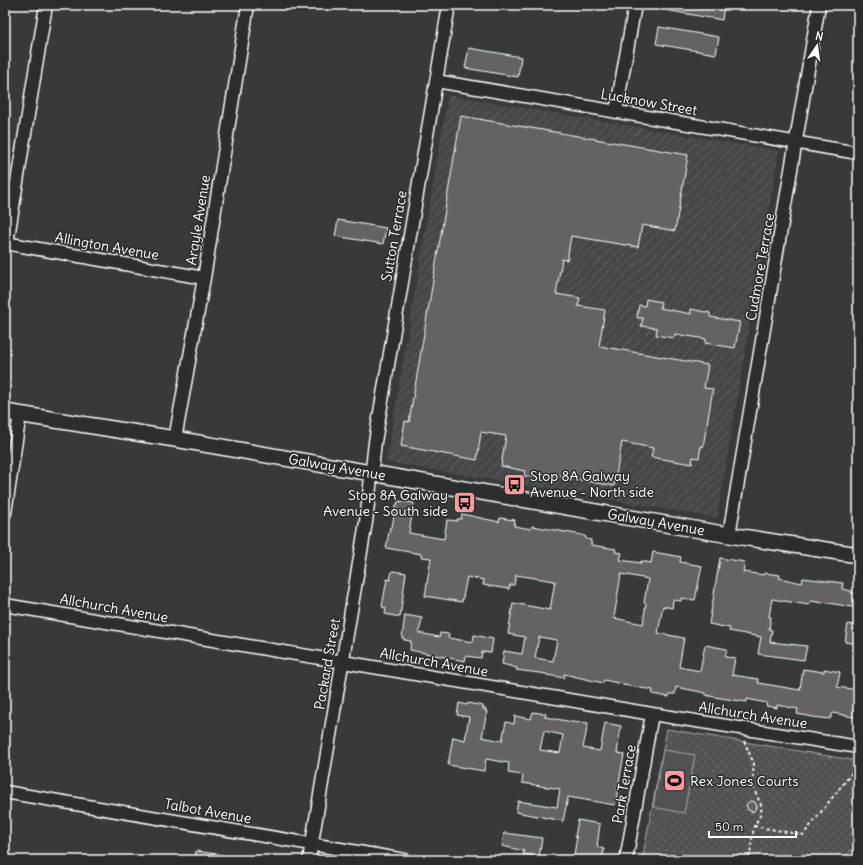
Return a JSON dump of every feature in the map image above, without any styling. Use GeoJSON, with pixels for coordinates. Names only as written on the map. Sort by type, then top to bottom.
{"type":"FeatureCollection","features":[{"type":"Feature","properties":{"kind":"street"},"geometry":{"type":"LineString","coordinates":[[6,243],[46,5]]}},
{"type":"Feature","properties":{"kind":"street","name":"Argyle Avenue"},"geometry":{"type":"LineString","coordinates":[[175,439],[204,278],[248,5]]}},
{"type":"Feature","properties":{"kind":"street","name":"Sutton Terrace"},"geometry":{"type":"LineString","coordinates":[[372,473],[375,442],[450,5]]}},
{"type":"Feature","properties":{"kind":"street"},"geometry":{"type":"LineString","coordinates":[[616,112],[635,5]]}},
{"type":"Feature","properties":{"kind":"street","name":"Cudmore Terrace"},"geometry":{"type":"LineString","coordinates":[[730,535],[819,5]]}},
{"type":"Feature","properties":{"kind":"street","name":"Lucknow Street"},"geometry":{"type":"LineString","coordinates":[[436,81],[858,153]]}},
{"type":"Feature","properties":{"kind":"street","name":"Allington Avenue"},"geometry":{"type":"LineString","coordinates":[[6,243],[204,278]]}},
{"type":"Feature","properties":{"kind":"street","name":"Galway Avenue"},"geometry":{"type":"LineString","coordinates":[[5,412],[175,439],[730,535],[858,555]]}},
{"type":"Feature","properties":{"kind":"street"},"geometry":{"type":"LineString","coordinates":[[5,513],[20,414]]}},
{"type":"Feature","properties":{"kind":"street","name":"Packard Street"},"geometry":{"type":"LineString","coordinates":[[309,860],[366,522],[372,473]]}},
{"type":"Feature","properties":{"kind":"street","name":"Allchurch Avenue"},"geometry":{"type":"LineString","coordinates":[[5,604],[652,714],[858,747]]}},
{"type":"Feature","properties":{"kind":"street","name":"Park Terrace"},"geometry":{"type":"LineString","coordinates":[[626,860],[652,714]]}},
{"type":"Feature","properties":{"kind":"street","name":"Talbot Avenue"},"geometry":{"type":"LineString","coordinates":[[5,792],[405,860]]}},
{"type":"Feature","properties":{"kind":"path"},"geometry":{"type":"LineString","coordinates":[[744,740],[754,764],[752,785],[762,807],[760,816],[754,826],[749,860]]}},
{"type":"Feature","properties":{"kind":"path"},"geometry":{"type":"LineString","coordinates":[[754,826],[803,835],[858,765]]}},
{"type":"Feature","properties":{"kind":"shaded area"},"geometry":{"type":"Polygon","coordinates":[[[448,95],[779,151],[717,518],[386,462],[448,95]]]}},
{"type":"Feature","properties":{"kind":"shaded area"},"geometry":{"type":"Polygon","coordinates":[[[667,729],[858,761],[858,844],[842,860],[642,860],[667,729]]]}},
{"type":"Feature","properties":{"kind":"shaded area","name":"Rex Jones Courts"},"geometry":{"type":"Polygon","coordinates":[[[663,750],[695,755],[684,813],[653,807],[663,750]]]}},
{"type":"Feature","properties":{"kind":"building"},"geometry":{"type":"Polygon","coordinates":[[[665,5],[724,5],[722,20],[665,10],[665,5]]]}},
{"type":"Feature","properties":{"kind":"building"},"geometry":{"type":"Polygon","coordinates":[[[659,27],[719,37],[716,54],[656,44],[659,27]]]}},
{"type":"Feature","properties":{"kind":"building"},"geometry":{"type":"Polygon","coordinates":[[[469,48],[521,57],[518,77],[465,68],[469,48]]]}},
{"type":"Feature","properties":{"kind":"building"},"geometry":{"type":"Polygon","coordinates":[[[461,116],[688,155],[675,231],[642,225],[638,247],[571,236],[567,260],[562,259],[556,294],[580,298],[578,306],[605,310],[599,346],[708,365],[704,388],[713,389],[703,447],[701,446],[699,458],[693,457],[692,464],[651,457],[653,448],[622,442],[614,486],[545,474],[544,479],[524,476],[525,471],[501,466],[506,436],[481,432],[477,460],[401,446],[405,421],[409,422],[461,116]]]}},
{"type":"Feature","properties":{"kind":"building"},"geometry":{"type":"Polygon","coordinates":[[[338,220],[386,228],[383,244],[335,236],[338,220]]]}},
{"type":"Feature","properties":{"kind":"building"},"geometry":{"type":"Polygon","coordinates":[[[646,299],[661,302],[660,308],[691,314],[691,309],[710,313],[710,317],[740,322],[735,348],[705,343],[706,339],[675,334],[674,338],[656,335],[657,328],[641,326],[643,318],[637,318],[639,305],[645,306],[646,299]]]}},
{"type":"Feature","properties":{"kind":"building"},"geometry":{"type":"Polygon","coordinates":[[[398,501],[414,503],[409,533],[444,539],[447,520],[457,521],[457,519],[461,519],[462,514],[499,522],[500,518],[515,520],[514,526],[531,529],[532,526],[582,535],[586,537],[586,539],[591,540],[591,545],[616,549],[615,552],[622,553],[620,560],[651,563],[653,552],[681,557],[680,562],[702,566],[695,600],[681,598],[681,601],[673,600],[672,608],[663,606],[658,633],[684,638],[679,667],[700,671],[705,645],[727,649],[725,657],[735,658],[732,675],[758,679],[758,683],[800,690],[803,669],[824,672],[824,669],[840,672],[837,687],[858,690],[858,718],[833,713],[830,719],[813,717],[797,714],[798,709],[777,705],[777,708],[766,706],[767,703],[747,699],[747,702],[714,697],[706,695],[706,693],[676,687],[675,694],[669,694],[669,697],[652,694],[653,690],[604,680],[603,683],[564,674],[564,678],[516,670],[517,668],[502,664],[504,651],[522,654],[525,637],[508,634],[513,603],[550,610],[555,581],[516,575],[514,585],[510,585],[509,589],[483,585],[484,580],[467,577],[462,602],[425,596],[431,558],[421,557],[421,554],[386,548],[390,527],[392,527],[398,501]],[[621,574],[614,618],[643,624],[646,603],[644,603],[648,579],[621,574]],[[539,637],[535,658],[553,661],[557,640],[539,637]]]}},
{"type":"Feature","properties":{"kind":"building"},"geometry":{"type":"Polygon","coordinates":[[[720,558],[745,562],[743,572],[764,575],[764,573],[780,575],[779,578],[802,583],[803,578],[843,583],[842,589],[858,594],[858,608],[823,602],[811,601],[809,605],[772,599],[769,617],[771,617],[769,629],[772,630],[770,642],[807,646],[804,660],[758,654],[761,637],[729,631],[730,628],[709,624],[720,558]]]}},
{"type":"Feature","properties":{"kind":"building"},"geometry":{"type":"Polygon","coordinates":[[[392,571],[406,573],[400,617],[385,614],[386,608],[382,607],[387,579],[390,580],[392,571]]]}},
{"type":"Feature","properties":{"kind":"building"},"geometry":{"type":"Polygon","coordinates":[[[405,615],[422,618],[419,633],[439,637],[440,633],[449,634],[448,638],[473,642],[474,635],[493,639],[491,653],[482,652],[481,658],[466,656],[465,661],[410,650],[411,641],[404,640],[405,639],[402,638],[405,615]]]}},
{"type":"Feature","properties":{"kind":"building"},"geometry":{"type":"Polygon","coordinates":[[[848,624],[858,626],[858,644],[845,642],[848,624]]]}},
{"type":"Feature","properties":{"kind":"building"},"geometry":{"type":"Polygon","coordinates":[[[459,703],[483,706],[483,709],[486,709],[485,711],[487,711],[482,737],[502,741],[506,722],[514,724],[515,716],[531,719],[533,712],[546,714],[545,717],[578,723],[588,723],[583,748],[600,751],[605,723],[621,726],[617,753],[624,754],[615,805],[568,797],[563,821],[516,812],[518,801],[557,807],[560,789],[522,783],[523,775],[508,773],[509,763],[486,759],[484,771],[448,765],[453,737],[465,740],[469,717],[457,715],[459,703]],[[544,731],[540,750],[560,753],[563,735],[544,731]]]}},
{"type":"Feature","properties":{"kind":"building"},"geometry":{"type":"Polygon","coordinates":[[[750,801],[755,802],[757,807],[753,812],[748,810],[746,805],[750,801]]]}},
{"type":"Feature","properties":{"kind":"building"},"geometry":{"type":"Polygon","coordinates":[[[578,820],[600,824],[597,847],[604,849],[602,860],[573,860],[578,820]]]}},
{"type":"Feature","properties":{"kind":"building"},"geometry":{"type":"Polygon","coordinates":[[[504,833],[542,838],[539,857],[523,854],[524,851],[502,846],[504,833]]]}},
{"type":"Feature","properties":{"kind":"building"},"geometry":{"type":"Polygon","coordinates":[[[196,851],[223,855],[222,860],[195,860],[196,851]]]}},
{"type":"Feature","properties":{"kind":"place","name":"Stop 8A Galway Avenue - North side"},"geometry":{"type":"Point","coordinates":[514,484]}},
{"type":"Feature","properties":{"kind":"place","name":"Stop 8A Galway Avenue - South side"},"geometry":{"type":"Point","coordinates":[464,503]}},
{"type":"Feature","properties":{"kind":"place","name":"Rex Jones Courts"},"geometry":{"type":"Point","coordinates":[674,781]}}]}
